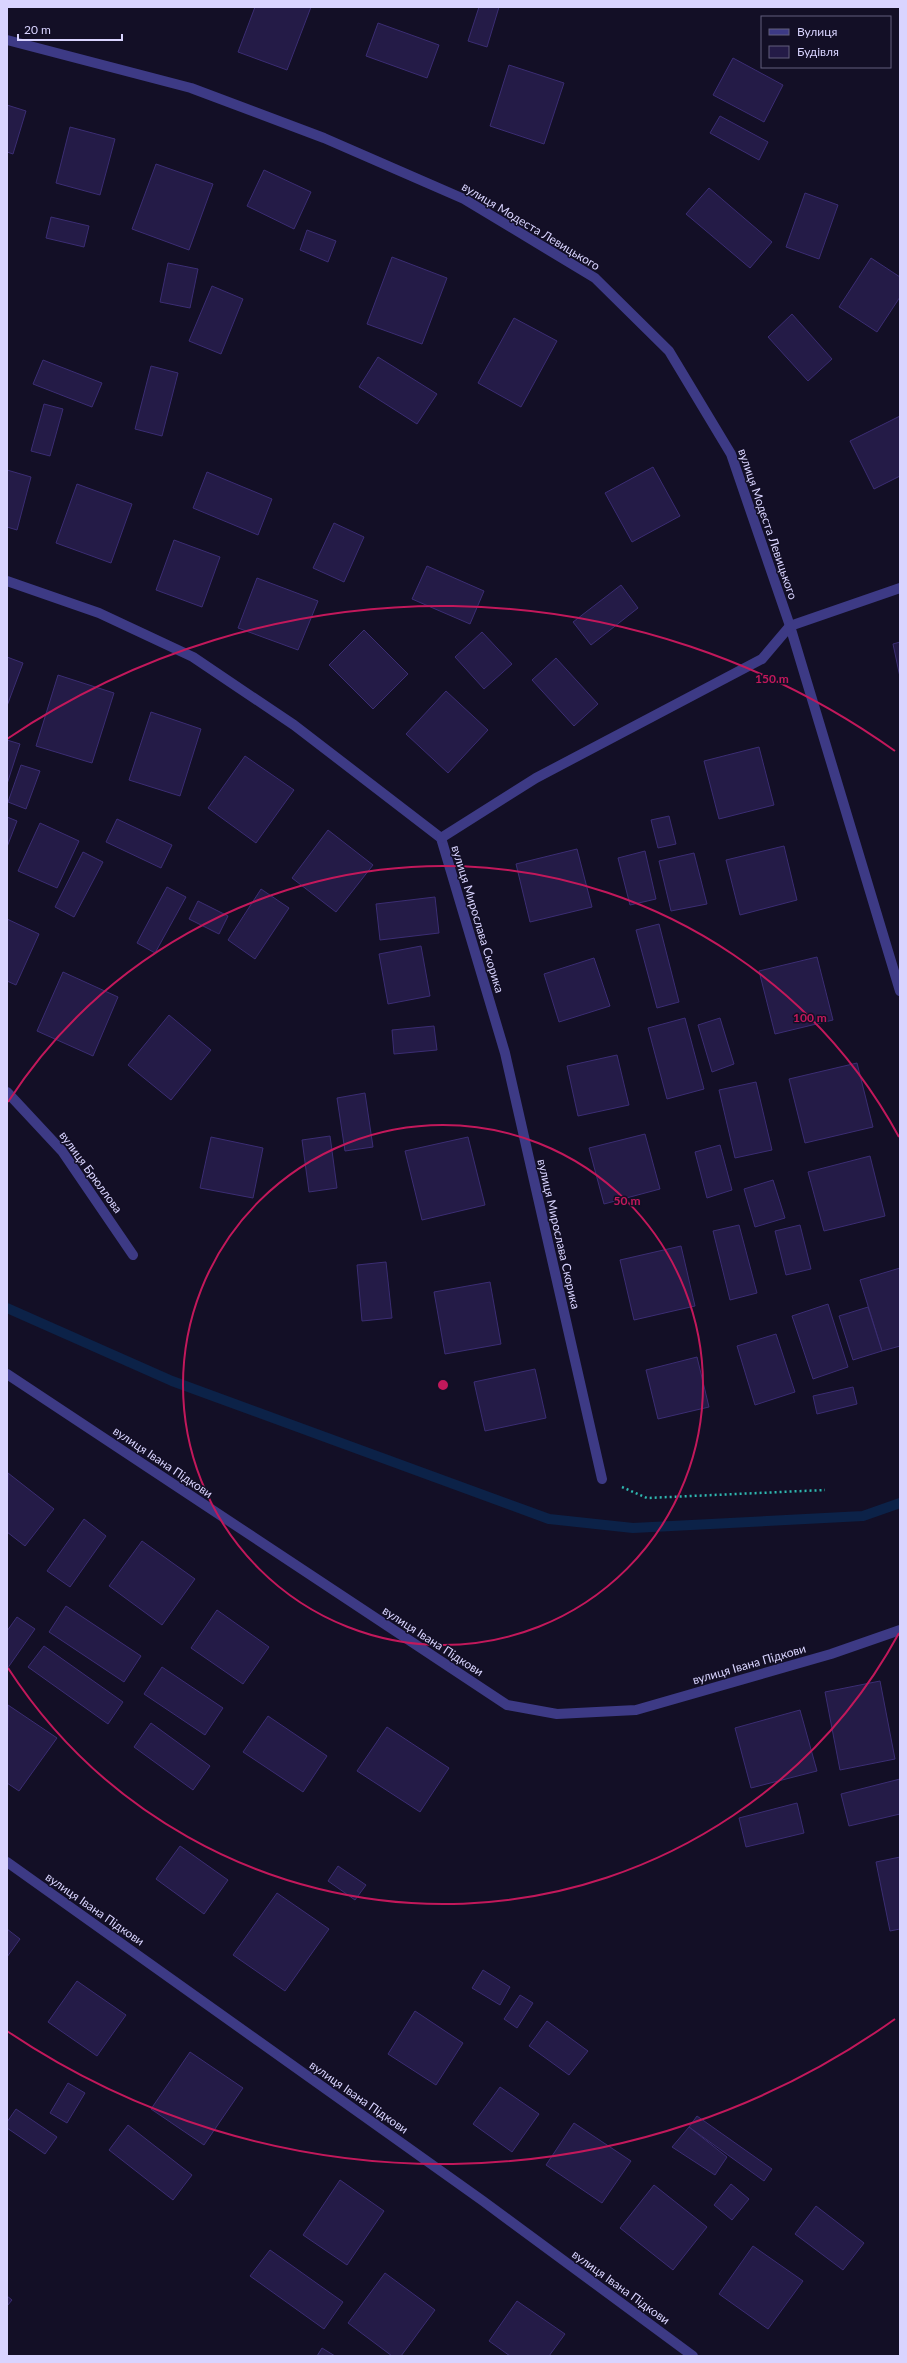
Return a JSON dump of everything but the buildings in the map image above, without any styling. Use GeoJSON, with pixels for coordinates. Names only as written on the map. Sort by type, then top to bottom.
{"type":"FeatureCollection","features":[{"type":"Feature","properties":{"kind":"street","name":"вулиця Модеста Левицького"},"geometry":{"type":"LineString","coordinates":[[7,40],[191,88],[324,138],[464,199],[595,278],[669,351],[731,454],[790,626],[900,991]]}},
{"type":"Feature","properties":{"kind":"street","name":"вулиця Мирослава Скорика"},"geometry":{"type":"LineString","coordinates":[[7,581],[99,613],[193,657],[294,725],[441,838],[505,1053],[602,1479]]}},
{"type":"Feature","properties":{"kind":"street"},"geometry":{"type":"LineString","coordinates":[[441,838],[536,778],[762,659],[790,626],[900,588]]}},
{"type":"Feature","properties":{"kind":"street","name":"вулиця Брюллова"},"geometry":{"type":"LineString","coordinates":[[7,1092],[62,1151],[133,1255]]}},
{"type":"Feature","properties":{"kind":"street","name":"вулиця Івана Підкови"},"geometry":{"type":"LineString","coordinates":[[7,1374],[506,1705],[557,1714],[636,1710],[831,1654],[900,1630]]}},
{"type":"Feature","properties":{"kind":"street","name":"вулиця Івана Підкови"},"geometry":{"type":"LineString","coordinates":[[7,1862],[476,2196],[693,2356]]}},
{"type":"Feature","properties":{"kind":"path"},"geometry":{"type":"LineString","coordinates":[[602,1479],[647,1498],[825,1490]]}},
{"type":"Feature","properties":{"kind":"waterway"},"geometry":{"type":"LineString","coordinates":[[7,1308],[172,1381],[549,1519],[633,1528],[863,1516],[900,1503]]}}]}
